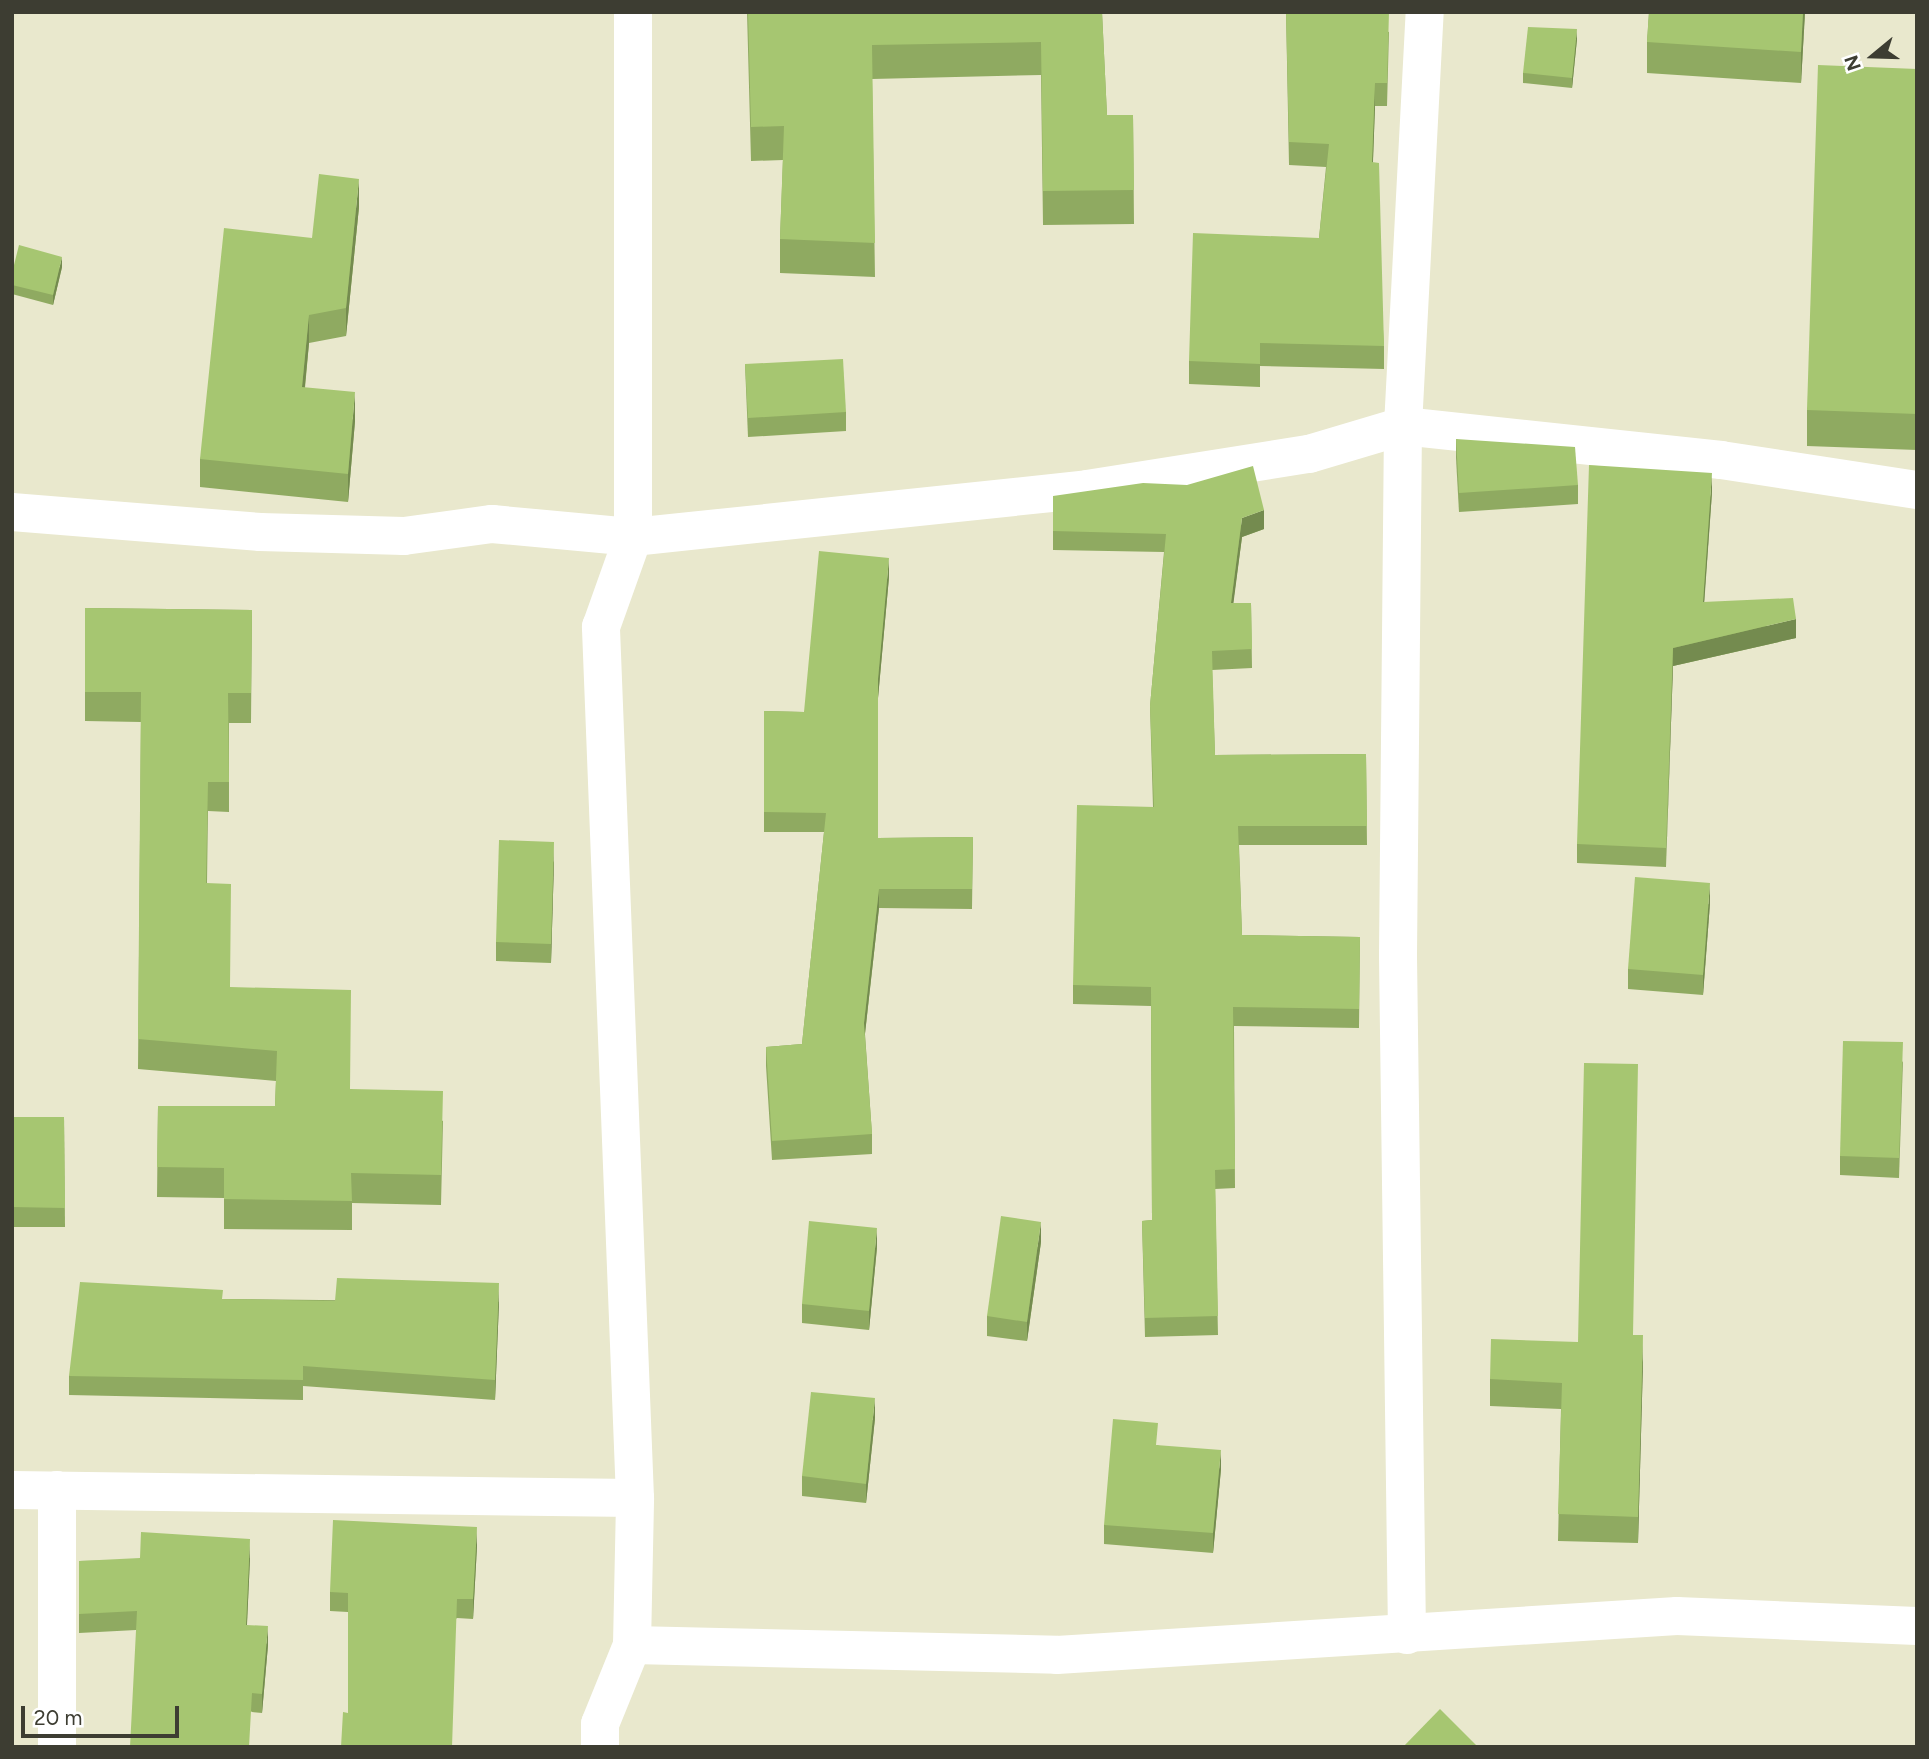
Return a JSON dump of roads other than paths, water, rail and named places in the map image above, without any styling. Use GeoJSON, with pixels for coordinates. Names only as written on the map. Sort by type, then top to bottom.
{"type":"FeatureCollection","features":[{"type":"Feature","properties":{"kind":"street"},"geometry":{"type":"LineString","coordinates":[[600,1747],[600,1724],[632,1645],[635,1498],[600,626],[633,537],[633,12]]}},
{"type":"Feature","properties":{"kind":"street"},"geometry":{"type":"LineString","coordinates":[[1407,1635],[1398,954],[1403,426],[1425,12]]}},
{"type":"Feature","properties":{"kind":"street"},"geometry":{"type":"LineString","coordinates":[[12,512],[273,533],[404,536],[492,524],[633,537],[1087,489],[1309,454],[1403,426],[1721,460],[1917,490]]}},
{"type":"Feature","properties":{"kind":"street"},"geometry":{"type":"LineString","coordinates":[[12,1490],[635,1498]]}},
{"type":"Feature","properties":{"kind":"street"},"geometry":{"type":"LineString","coordinates":[[57,1490],[57,1747]]}},
{"type":"Feature","properties":{"kind":"street"},"geometry":{"type":"LineString","coordinates":[[632,1645],[1057,1655],[1677,1616],[1917,1626]]}}]}
